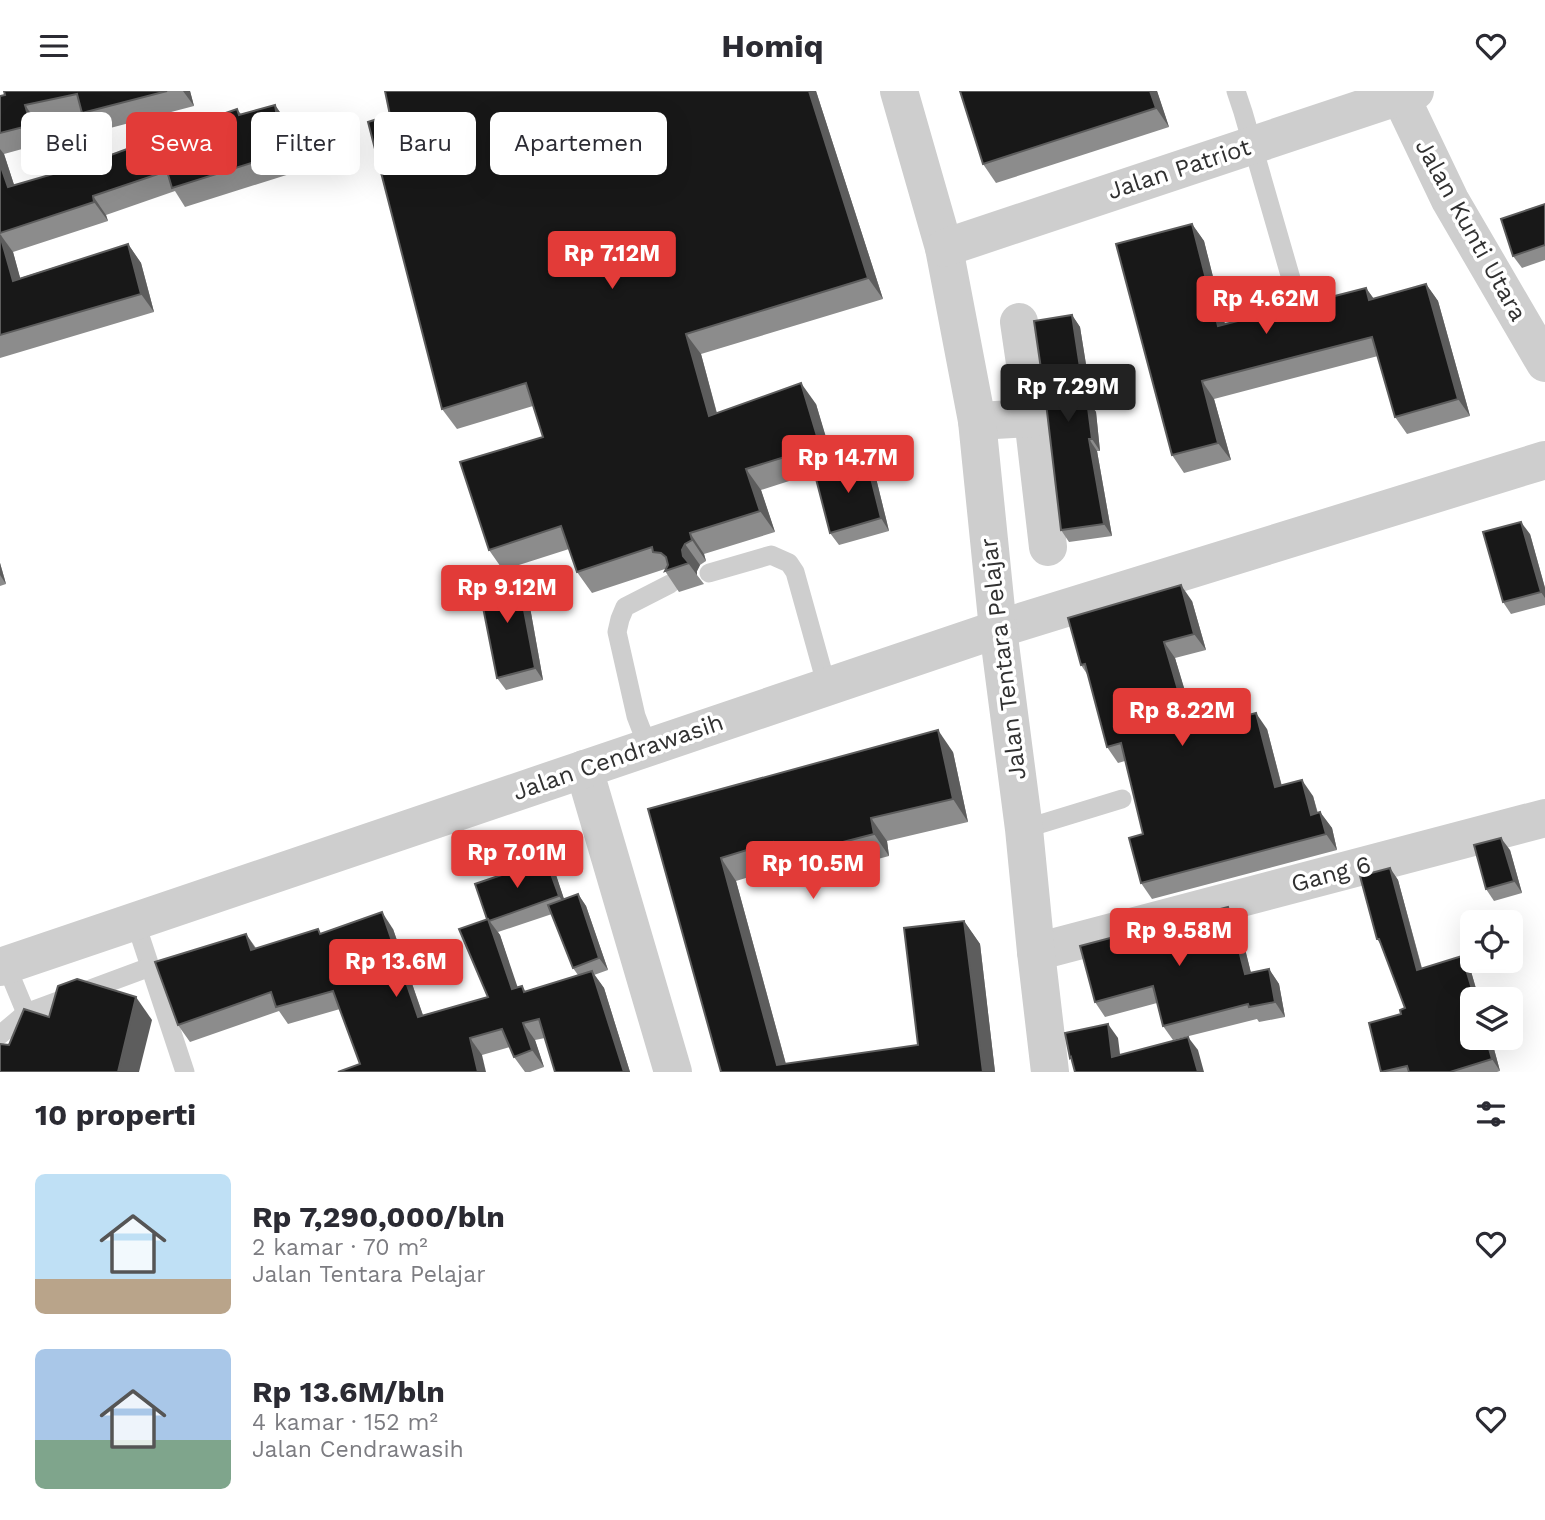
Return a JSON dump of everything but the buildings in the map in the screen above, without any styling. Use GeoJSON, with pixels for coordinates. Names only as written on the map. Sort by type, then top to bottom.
{"type":"FeatureCollection","features":[{"type":"Feature","properties":{"kind":"street","name":"Jalan Tentara Pelajar"},"geometry":{"type":"LineString","coordinates":[[899,91],[944,248],[977,421],[998,629],[1024,829],[1050,1072]]}},
{"type":"Feature","properties":{"kind":"street","name":"Jalan Patriot"},"geometry":{"type":"LineString","coordinates":[[944,248],[1404,93]]}},
{"type":"Feature","properties":{"kind":"street","name":"Jalan Kunti Utara"},"geometry":{"type":"LineString","coordinates":[[1404,93],[1450,201],[1545,363]]}},
{"type":"Feature","properties":{"kind":"street"},"geometry":{"type":"LineString","coordinates":[[1019,322],[1048,547]]}},
{"type":"Feature","properties":{"kind":"street"},"geometry":{"type":"LineString","coordinates":[[977,421],[1033,418]]}},
{"type":"Feature","properties":{"kind":"street","name":"Jalan Cendrawasih"},"geometry":{"type":"LineString","coordinates":[[3,966],[998,629],[1545,460]]}},
{"type":"Feature","properties":{"kind":"street"},"geometry":{"type":"LineString","coordinates":[[584,769],[673,1072]]}},
{"type":"Feature","properties":{"kind":"street","name":"Gang 6"},"geometry":{"type":"LineString","coordinates":[[1036,951],[1545,818]]}},
{"type":"Feature","properties":{"kind":"lane"},"geometry":{"type":"LineString","coordinates":[[1236,91],[1296,296]]}},
{"type":"Feature","properties":{"kind":"lane"},"geometry":{"type":"LineString","coordinates":[[709,573],[771,555],[789,563],[795,572],[827,687]]}},
{"type":"Feature","properties":{"kind":"lane"},"geometry":{"type":"LineString","coordinates":[[648,747],[636,716],[617,632],[625,607],[670,584]]}},
{"type":"Feature","properties":{"kind":"lane"},"geometry":{"type":"LineString","coordinates":[[1024,829],[1122,799]]}},
{"type":"Feature","properties":{"kind":"lane"},"geometry":{"type":"LineString","coordinates":[[135,921],[185,1072]]}},
{"type":"Feature","properties":{"kind":"lane"},"geometry":{"type":"LineString","coordinates":[[3,966],[26,1013]]}},
{"type":"Feature","properties":{"kind":"lane"},"geometry":{"type":"LineString","coordinates":[[0,1035],[26,1013],[150,967]]}}]}
